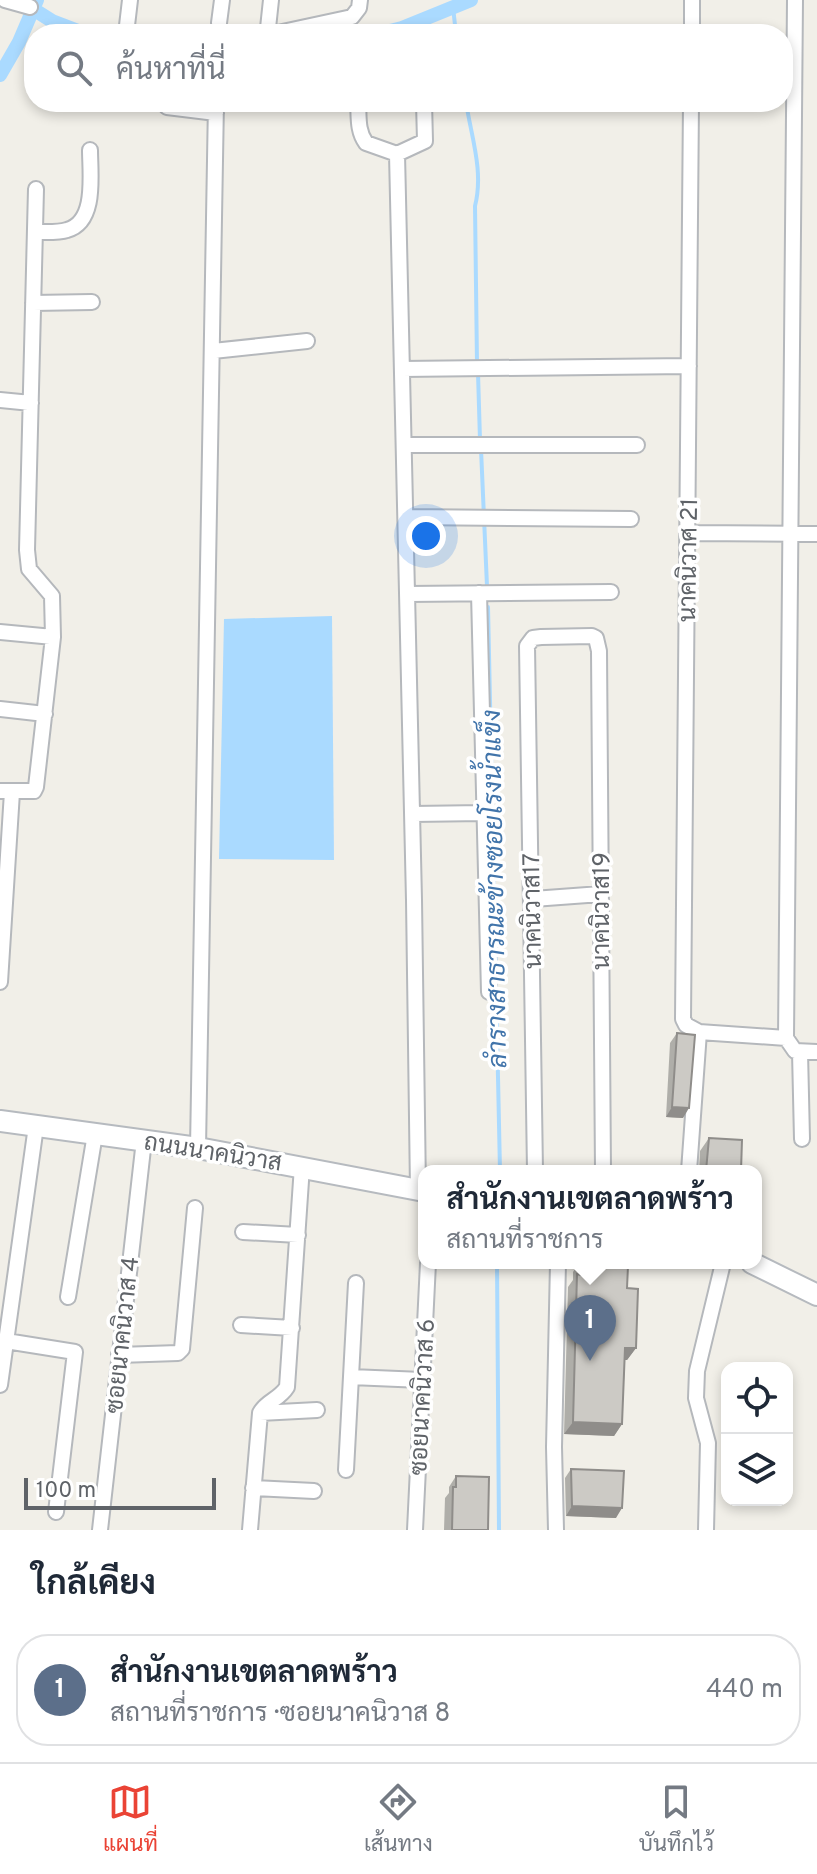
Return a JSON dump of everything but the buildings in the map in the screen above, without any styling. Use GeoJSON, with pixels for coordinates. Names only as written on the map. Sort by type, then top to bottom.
{"type":"FeatureCollection","features":[{"type":"Feature","properties":{"kind":"main road","name":"ถนนนาคนิวาส"},"geometry":{"type":"LineString","coordinates":[[0,1121],[198,1148],[418,1189]]}},
{"type":"Feature","properties":{"kind":"main road"},"geometry":{"type":"LineString","coordinates":[[762,1268],[817,1295]]}},
{"type":"Feature","properties":{"kind":"street"},"geometry":{"type":"LineString","coordinates":[[5,0],[30,7]]}},
{"type":"Feature","properties":{"kind":"street"},"geometry":{"type":"LineString","coordinates":[[127,24],[130,0]]}},
{"type":"Feature","properties":{"kind":"street"},"geometry":{"type":"LineString","coordinates":[[219,23],[222,0]]}},
{"type":"Feature","properties":{"kind":"street"},"geometry":{"type":"LineString","coordinates":[[268,24],[271,0]]}},
{"type":"Feature","properties":{"kind":"street"},"geometry":{"type":"LineString","coordinates":[[319,24],[352,17],[359,8],[360,0]]}},
{"type":"Feature","properties":{"kind":"street"},"geometry":{"type":"LineString","coordinates":[[692,0],[692,24]]}},
{"type":"Feature","properties":{"kind":"street"},"geometry":{"type":"LineString","coordinates":[[793,25],[795,0]]}},
{"type":"Feature","properties":{"kind":"street"},"geometry":{"type":"LineString","coordinates":[[198,1148],[216,112]]}},
{"type":"Feature","properties":{"kind":"street"},"geometry":{"type":"LineString","coordinates":[[359,112],[360,133],[366,143],[397,154],[425,141],[424,112]]}},
{"type":"Feature","properties":{"kind":"street","name":"นาคนิวาศ 21"},"geometry":{"type":"LineString","coordinates":[[691,112],[683,1019],[692,1030],[699,1032]]}},
{"type":"Feature","properties":{"kind":"street"},"geometry":{"type":"LineString","coordinates":[[789,112],[786,1038],[792,1048],[800,1052],[817,1052]]}},
{"type":"Feature","properties":{"kind":"street"},"geometry":{"type":"LineString","coordinates":[[35,232],[69,230],[82,220],[90,198],[90,150]]}},
{"type":"Feature","properties":{"kind":"street"},"geometry":{"type":"LineString","coordinates":[[397,154],[420,1165]]}},
{"type":"Feature","properties":{"kind":"street"},"geometry":{"type":"LineString","coordinates":[[0,982],[6,791],[27,793],[36,787],[53,637],[52,596],[29,569],[27,550],[36,189]]}},
{"type":"Feature","properties":{"kind":"street"},"geometry":{"type":"LineString","coordinates":[[33,303],[92,302]]}},
{"type":"Feature","properties":{"kind":"street"},"geometry":{"type":"LineString","coordinates":[[213,351],[307,341]]}},
{"type":"Feature","properties":{"kind":"street"},"geometry":{"type":"LineString","coordinates":[[402,369],[689,366]]}},
{"type":"Feature","properties":{"kind":"street"},"geometry":{"type":"LineString","coordinates":[[0,400],[31,403]]}},
{"type":"Feature","properties":{"kind":"street"},"geometry":{"type":"LineString","coordinates":[[405,445],[637,445]]}},
{"type":"Feature","properties":{"kind":"street"},"geometry":{"type":"LineString","coordinates":[[407,517],[631,519]]}},
{"type":"Feature","properties":{"kind":"street"},"geometry":{"type":"LineString","coordinates":[[689,533],[817,534]]}},
{"type":"Feature","properties":{"kind":"street"},"geometry":{"type":"LineString","coordinates":[[408,594],[611,592]]}},
{"type":"Feature","properties":{"kind":"street"},"geometry":{"type":"LineString","coordinates":[[479,593],[489,992]]}},
{"type":"Feature","properties":{"kind":"street"},"geometry":{"type":"LineString","coordinates":[[0,632],[53,637]]}},
{"type":"Feature","properties":{"kind":"street","name":"นาคนิวาส19"},"geometry":{"type":"LineString","coordinates":[[527,651],[528,641],[541,637],[592,636],[596,638],[599,651],[603,1165]]}},
{"type":"Feature","properties":{"kind":"street","name":"นาคนิวาส17"},"geometry":{"type":"LineString","coordinates":[[527,651],[535,1165]]}},
{"type":"Feature","properties":{"kind":"street"},"geometry":{"type":"LineString","coordinates":[[0,709],[45,714]]}},
{"type":"Feature","properties":{"kind":"street"},"geometry":{"type":"LineString","coordinates":[[413,814],[483,813]]}},
{"type":"Feature","properties":{"kind":"street"},"geometry":{"type":"LineString","coordinates":[[533,899],[601,894]]}},
{"type":"Feature","properties":{"kind":"street"},"geometry":{"type":"LineString","coordinates":[[689,1165],[699,1032],[786,1038]]}},
{"type":"Feature","properties":{"kind":"street"},"geometry":{"type":"LineString","coordinates":[[800,1052],[802,1139]]}},
{"type":"Feature","properties":{"kind":"street"},"geometry":{"type":"LineString","coordinates":[[0,1385],[36,1126]]}},
{"type":"Feature","properties":{"kind":"street"},"geometry":{"type":"LineString","coordinates":[[68,1297],[95,1134]]}},
{"type":"Feature","properties":{"kind":"street","name":"ซอยนาคนิวาส 4"},"geometry":{"type":"LineString","coordinates":[[100,1530],[144,1140]]}},
{"type":"Feature","properties":{"kind":"street"},"geometry":{"type":"LineString","coordinates":[[250,1530],[260,1413],[264,1405],[281,1397],[287,1387],[302,1166]]}},
{"type":"Feature","properties":{"kind":"street"},"geometry":{"type":"LineString","coordinates":[[119,1355],[178,1353],[182,1349],[195,1208]]}},
{"type":"Feature","properties":{"kind":"street"},"geometry":{"type":"LineString","coordinates":[[243,1232],[298,1235]]}},
{"type":"Feature","properties":{"kind":"street","name":"ซอยนาคนิวาส 6"},"geometry":{"type":"LineString","coordinates":[[415,1530],[428,1269]]}},
{"type":"Feature","properties":{"kind":"street"},"geometry":{"type":"LineString","coordinates":[[556,1530],[554,1447],[558,1269]]}},
{"type":"Feature","properties":{"kind":"street"},"geometry":{"type":"LineString","coordinates":[[706,1530],[708,1443],[696,1398],[697,1371],[722,1269]]}},
{"type":"Feature","properties":{"kind":"street"},"geometry":{"type":"LineString","coordinates":[[346,1470],[356,1283]]}},
{"type":"Feature","properties":{"kind":"street"},"geometry":{"type":"LineString","coordinates":[[241,1325],[292,1328]]}},
{"type":"Feature","properties":{"kind":"street"},"geometry":{"type":"LineString","coordinates":[[6,1341],[75,1352],[56,1512]]}},
{"type":"Feature","properties":{"kind":"street"},"geometry":{"type":"LineString","coordinates":[[351,1377],[422,1380]]}},
{"type":"Feature","properties":{"kind":"street"},"geometry":{"type":"LineString","coordinates":[[260,1413],[317,1410]]}},
{"type":"Feature","properties":{"kind":"street"},"geometry":{"type":"LineString","coordinates":[[253,1488],[314,1491]]}},
{"type":"Feature","properties":{"kind":"water"},"geometry":{"type":"Polygon","coordinates":[[[332,616],[334,860],[219,859],[224,619],[332,616]]]}},
{"type":"Feature","properties":{"kind":"waterway"},"geometry":{"type":"LineString","coordinates":[[27,24],[37,0]]}},
{"type":"Feature","properties":{"kind":"waterway"},"geometry":{"type":"LineString","coordinates":[[412,24],[471,0]]}},
{"type":"Feature","properties":{"kind":"waterway","name":"ลำรางสาธารณะข้างซอยโรงน้ำแข็ง"},"geometry":{"type":"LineString","coordinates":[[453,7],[455,24]]}},
{"type":"Feature","properties":{"kind":"waterway"},"geometry":{"type":"LineString","coordinates":[[33,9],[60,24]]}},
{"type":"Feature","properties":{"kind":"waterway"},"geometry":{"type":"LineString","coordinates":[[0,75],[24,30]]}},
{"type":"Feature","properties":{"kind":"waterway","name":"ลำรางสาธารณะข้างซอยโรงน้ำแข็ง"},"geometry":{"type":"LineString","coordinates":[[468,112],[478,180],[475,206],[477,364]]}},
{"type":"Feature","properties":{"kind":"waterway","name":"ลำรางสาธารณะข้างซอยโรงน้ำแข็ง"},"geometry":{"type":"LineString","coordinates":[[478,373],[480,440]]}},
{"type":"Feature","properties":{"kind":"waterway","name":"ลำรางสาธารณะข้างซอยโรงน้ำแข็ง"},"geometry":{"type":"LineString","coordinates":[[481,449],[487,586]]}},
{"type":"Feature","properties":{"kind":"waterway","name":"ลำรางสาธารณะข้างซอยโรงน้ำแข็ง"},"geometry":{"type":"LineString","coordinates":[[488,607],[500,1165]]}},
{"type":"Feature","properties":{"kind":"waterway","name":"ลำรางสาธารณะข้างซอยโรงน้ำแข็ง"},"geometry":{"type":"LineString","coordinates":[[497,1269],[499,1530]]}},
{"type":"Feature","properties":{"kind":"place","name":"สำนักงานเขตลาดพร้าว"},"geometry":{"type":"Point","coordinates":[590,1361]}}]}
